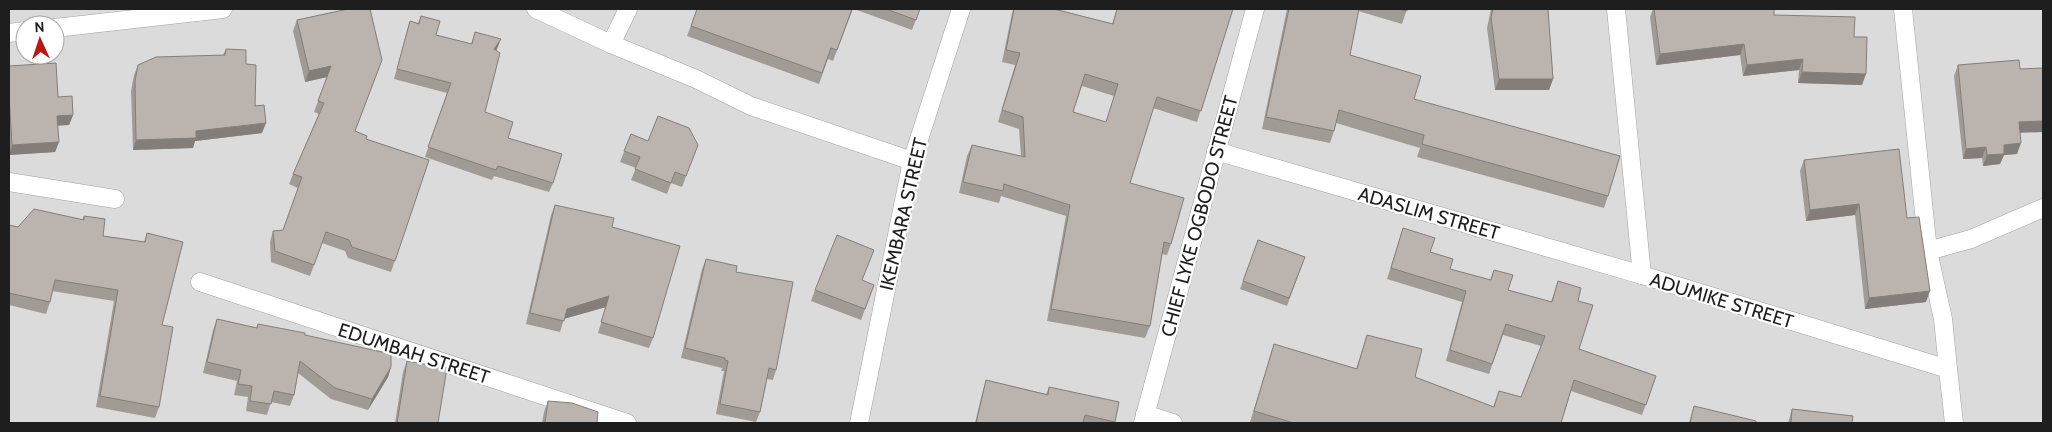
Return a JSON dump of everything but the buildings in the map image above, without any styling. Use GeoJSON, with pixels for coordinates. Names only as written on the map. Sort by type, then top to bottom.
{"type":"FeatureCollection","features":[{"type":"Feature","properties":{"kind":"street"},"geometry":{"type":"LineString","coordinates":[[65,27],[223,9]]}},
{"type":"Feature","properties":{"kind":"street"},"geometry":{"type":"LineString","coordinates":[[536,9],[611,44],[696,79],[750,106],[912,161]]}},
{"type":"Feature","properties":{"kind":"street"},"geometry":{"type":"LineString","coordinates":[[611,44],[628,9]]}},
{"type":"Feature","properties":{"kind":"street","name":"IKEMBARA STREET"},"geometry":{"type":"LineString","coordinates":[[858,423],[912,161],[962,9]]}},
{"type":"Feature","properties":{"kind":"street","name":"CHIEF LYKE OGBODO STREET"},"geometry":{"type":"LineString","coordinates":[[1144,419],[1255,9]]}},
{"type":"Feature","properties":{"kind":"street","name":"ADUMIKE STREET"},"geometry":{"type":"LineString","coordinates":[[1616,9],[1642,275],[1948,369]]}},
{"type":"Feature","properties":{"kind":"street"},"geometry":{"type":"LineString","coordinates":[[1903,9],[1928,251],[1943,319],[1954,423]]}},
{"type":"Feature","properties":{"kind":"street","name":"ADASLIM STREET"},"geometry":{"type":"LineString","coordinates":[[1216,150],[1642,275]]}},
{"type":"Feature","properties":{"kind":"street"},"geometry":{"type":"LineString","coordinates":[[9,182],[115,199]]}},
{"type":"Feature","properties":{"kind":"street"},"geometry":{"type":"LineString","coordinates":[[1928,251],[1971,239],[2043,208]]}},
{"type":"Feature","properties":{"kind":"street","name":"EDUMBAH STREET"},"geometry":{"type":"LineString","coordinates":[[200,282],[627,423]]}},
{"type":"Feature","properties":{"kind":"street"},"geometry":{"type":"LineString","coordinates":[[1144,419],[1173,423]]}},
{"type":"Feature","properties":{"kind":"shaded area"},"geometry":{"type":"Polygon","coordinates":[[[9,9],[2043,9],[2043,423],[9,423],[9,9]]]}}]}
